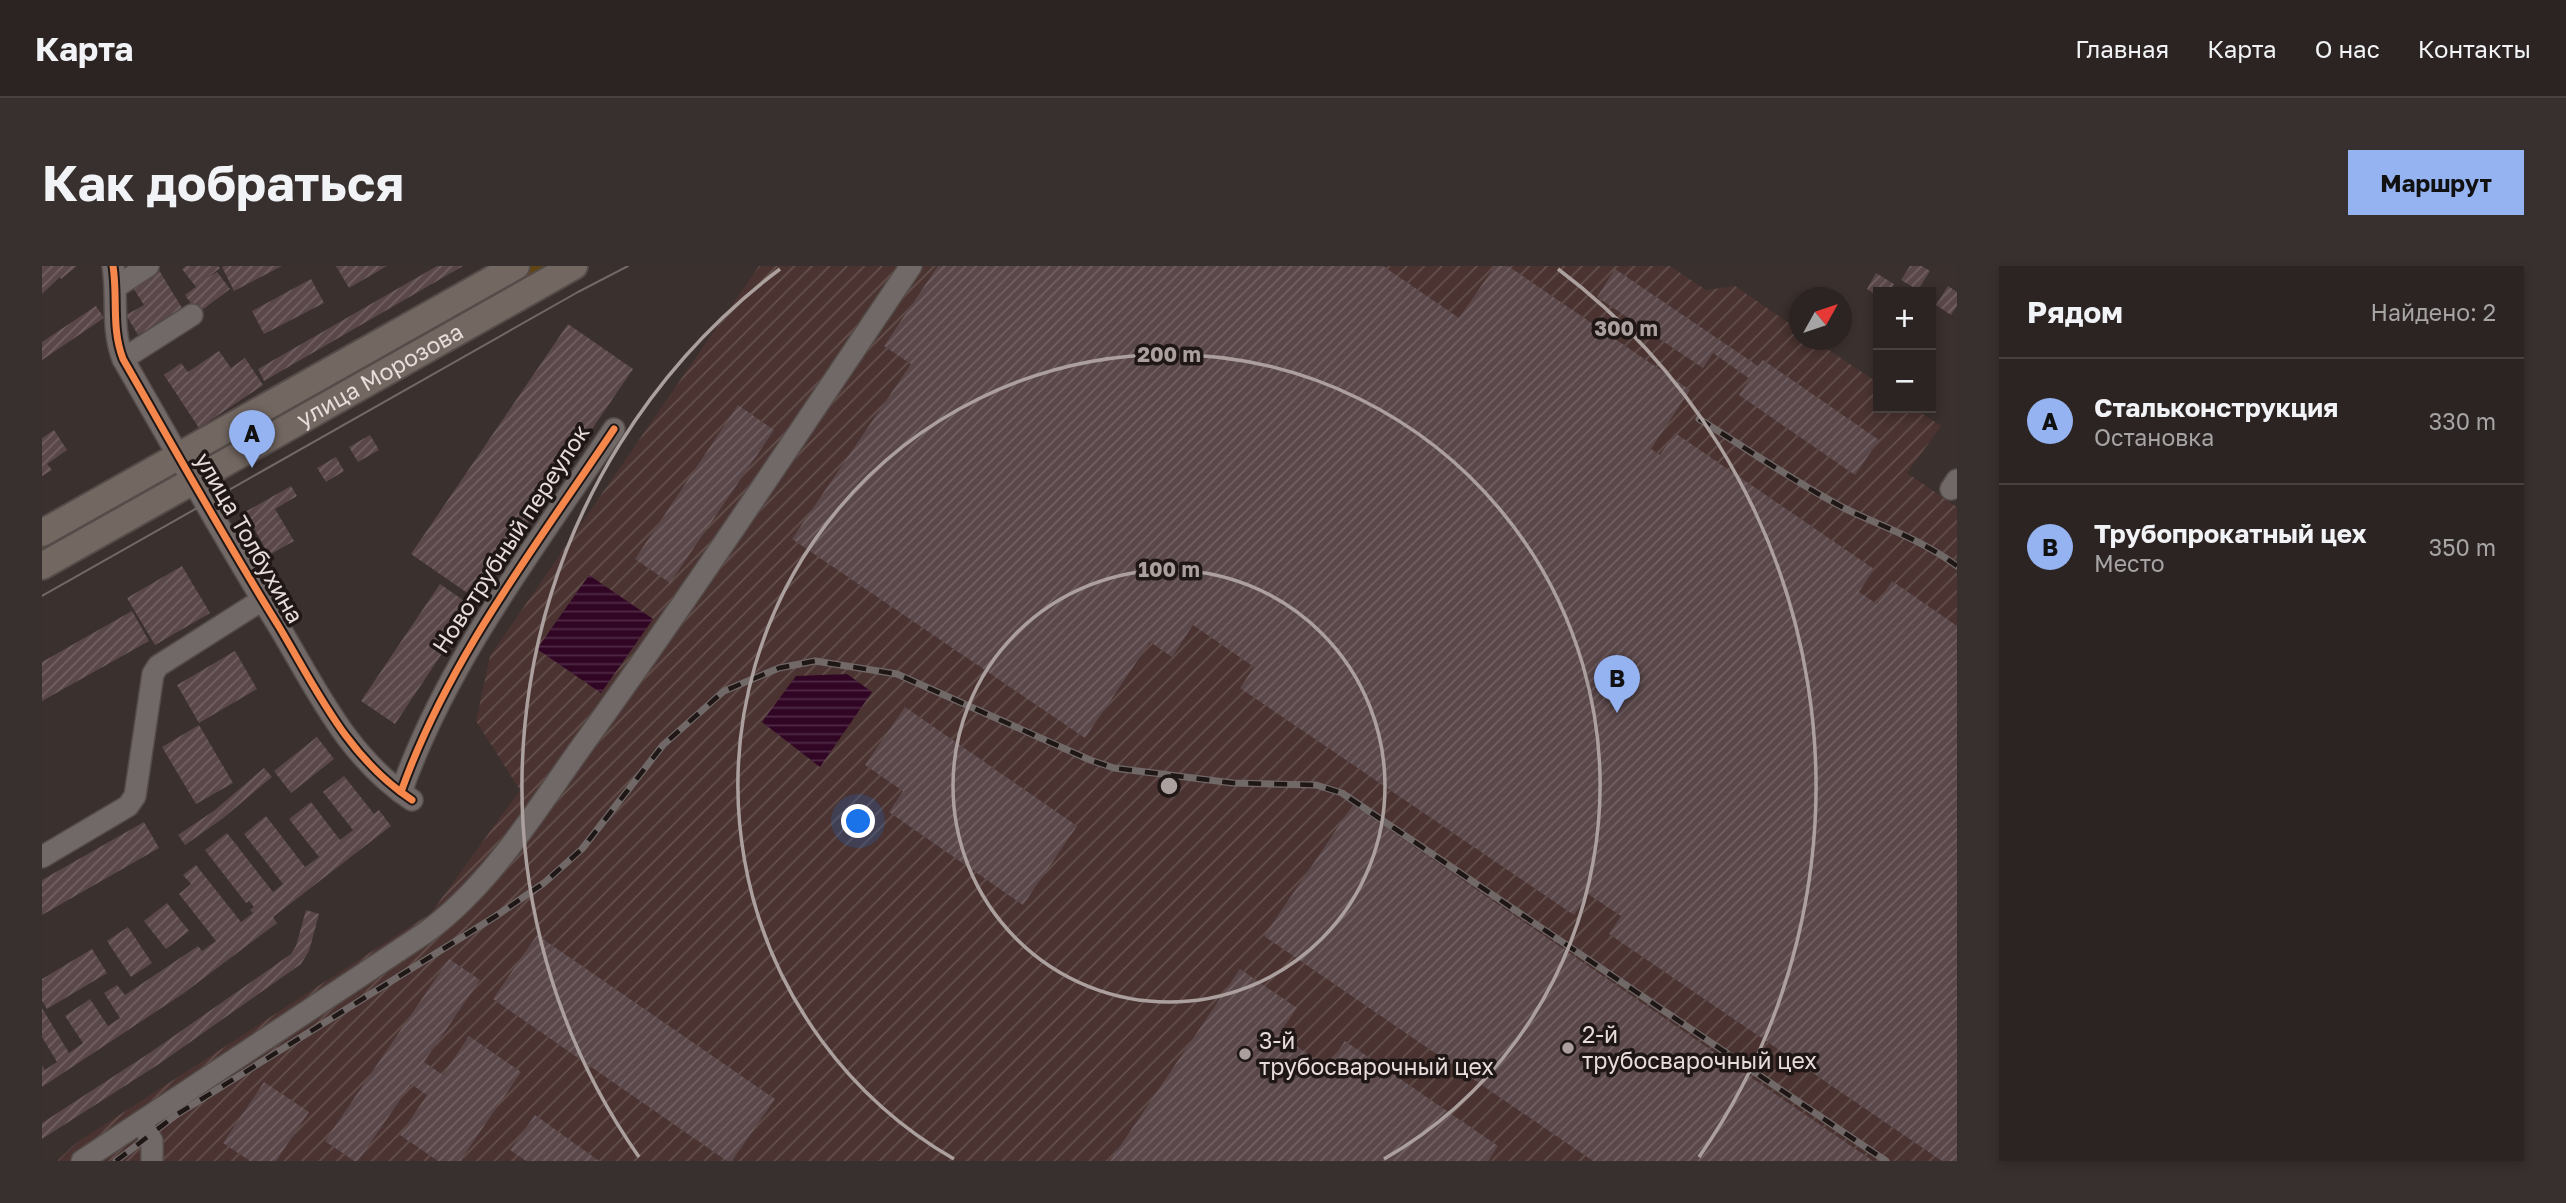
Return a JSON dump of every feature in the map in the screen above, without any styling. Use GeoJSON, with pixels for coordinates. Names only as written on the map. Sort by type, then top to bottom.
{"type":"FeatureCollection","features":[{"type":"Feature","properties":{"kind":"main road","name":"улица Морозова"},"geometry":{"type":"LineString","coordinates":[[42,533],[516,266]]}},
{"type":"Feature","properties":{"kind":"main road","name":"улица Морозова"},"geometry":{"type":"LineString","coordinates":[[42,566],[573,266]]}},
{"type":"Feature","properties":{"kind":"street"},"geometry":{"type":"LineString","coordinates":[[114,276],[148,266]]}},
{"type":"Feature","properties":{"kind":"street"},"geometry":{"type":"LineString","coordinates":[[82,1161],[447,918],[470,895],[525,825],[658,641],[911,266]]}},
{"type":"Feature","properties":{"kind":"street","name":"улица Толбухина"},"geometry":{"type":"LineString","coordinates":[[114,276],[114,321],[123,359],[262,600],[352,745],[385,781],[407,796]]}},
{"type":"Feature","properties":{"kind":"street"},"geometry":{"type":"LineString","coordinates":[[123,359],[192,315]]}},
{"type":"Feature","properties":{"kind":"street","name":"Новотрубный переулок"},"geometry":{"type":"LineString","coordinates":[[407,796],[417,747],[475,635],[614,429]]}},
{"type":"Feature","properties":{"kind":"street"},"geometry":{"type":"LineString","coordinates":[[42,857],[128,806],[135,796],[153,674],[158,666],[262,600]]}},
{"type":"Feature","properties":{"kind":"street"},"geometry":{"type":"LineString","coordinates":[[141,1122],[152,1141],[152,1161]]}},
{"type":"Feature","properties":{"kind":"shaded area"},"geometry":{"type":"Polygon","coordinates":[[[530,266],[558,266],[216,462],[210,452],[530,266]]]}},
{"type":"Feature","properties":{"kind":"shaded area"},"geometry":{"type":"Polygon","coordinates":[[[759,266],[1670,266],[1706,290],[1735,286],[1789,323],[1789,350],[1829,350],[1873,380],[1873,413],[1922,413],[1941,426],[1907,473],[1957,507],[1957,1161],[57,1161],[76,1143],[431,913],[520,790],[476,721],[490,656],[759,266]]]}},
{"type":"Feature","properties":{"kind":"shaded area"},"geometry":{"type":"Polygon","coordinates":[[[164,478],[169,482],[42,558],[42,545],[164,478]]]}},
{"type":"Feature","properties":{"kind":"shaded area"},"geometry":{"type":"Polygon","coordinates":[[[589,575],[653,619],[601,693],[537,649],[589,575]]]}},
{"type":"Feature","properties":{"kind":"shaded area"},"geometry":{"type":"Polygon","coordinates":[[[847,674],[872,692],[820,767],[762,722],[796,676],[847,674]]]}},
{"type":"Feature","properties":{"kind":"building"},"geometry":{"type":"Polygon","coordinates":[[[42,266],[77,266],[42,294],[42,266]]]}},
{"type":"Feature","properties":{"kind":"building"},"geometry":{"type":"Polygon","coordinates":[[[186,266],[218,266],[220,268],[206,279],[217,272],[230,289],[198,313],[185,295],[196,287],[182,269],[186,266]]]}},
{"type":"Feature","properties":{"kind":"building"},"geometry":{"type":"Polygon","coordinates":[[[282,266],[234,291],[222,267],[282,266]]]}},
{"type":"Feature","properties":{"kind":"building"},"geometry":{"type":"Polygon","coordinates":[[[336,266],[387,266],[349,288],[336,266]]]}},
{"type":"Feature","properties":{"kind":"building"},"geometry":{"type":"Polygon","coordinates":[[[437,266],[463,266],[264,381],[258,369],[437,266]]]}},
{"type":"Feature","properties":{"kind":"building"},"geometry":{"type":"Polygon","coordinates":[[[938,266],[1383,266],[1459,318],[1495,266],[1508,266],[1690,390],[1651,449],[1660,455],[1675,433],[1874,569],[1859,592],[1877,604],[1892,581],[1957,626],[1957,1161],[1942,1161],[1609,934],[1621,916],[1588,894],[1574,915],[1240,688],[1254,667],[1193,625],[1172,657],[1150,642],[1085,738],[792,539],[911,364],[884,346],[938,266]]]}},
{"type":"Feature","properties":{"kind":"building"},"geometry":{"type":"Polygon","coordinates":[[[1910,266],[1922,266],[1930,271],[1920,287],[1913,287],[1901,280],[1910,266]]]}},
{"type":"Feature","properties":{"kind":"building"},"geometry":{"type":"Polygon","coordinates":[[[157,267],[182,308],[138,335],[126,315],[144,305],[130,283],[157,267]]]}},
{"type":"Feature","properties":{"kind":"building"},"geometry":{"type":"Polygon","coordinates":[[[1615,269],[1758,366],[1763,360],[1879,440],[1855,475],[1739,395],[1750,379],[1713,353],[1703,368],[1597,297],[1615,269]]]}},
{"type":"Feature","properties":{"kind":"building"},"geometry":{"type":"Polygon","coordinates":[[[1876,273],[1894,284],[1892,287],[1873,287],[1873,293],[1867,289],[1876,273]]]}},
{"type":"Feature","properties":{"kind":"building"},"geometry":{"type":"Polygon","coordinates":[[[311,279],[324,303],[264,334],[252,311],[311,279]]]}},
{"type":"Feature","properties":{"kind":"building"},"geometry":{"type":"Polygon","coordinates":[[[1948,286],[1957,292],[1957,306],[1951,315],[1936,305],[1948,286]]]}},
{"type":"Feature","properties":{"kind":"building"},"geometry":{"type":"Polygon","coordinates":[[[96,306],[104,318],[42,360],[42,342],[96,306]]]}},
{"type":"Feature","properties":{"kind":"building"},"geometry":{"type":"Polygon","coordinates":[[[568,324],[633,369],[476,599],[411,554],[568,324]]]}},
{"type":"Feature","properties":{"kind":"building"},"geometry":{"type":"Polygon","coordinates":[[[219,351],[231,368],[245,358],[263,385],[199,428],[164,375],[181,363],[188,372],[219,351]]]}},
{"type":"Feature","properties":{"kind":"building"},"geometry":{"type":"Polygon","coordinates":[[[738,405],[774,430],[670,583],[635,559],[738,405]]]}},
{"type":"Feature","properties":{"kind":"building"},"geometry":{"type":"Polygon","coordinates":[[[54,430],[67,450],[47,464],[52,470],[42,476],[42,438],[54,430]]]}},
{"type":"Feature","properties":{"kind":"building"},"geometry":{"type":"Polygon","coordinates":[[[370,435],[379,450],[358,462],[349,447],[370,435]]]}},
{"type":"Feature","properties":{"kind":"building"},"geometry":{"type":"Polygon","coordinates":[[[336,457],[344,471],[326,482],[317,468],[336,457]]]}},
{"type":"Feature","properties":{"kind":"building"},"geometry":{"type":"Polygon","coordinates":[[[291,486],[297,496],[275,509],[294,541],[269,555],[245,512],[291,486]]]}},
{"type":"Feature","properties":{"kind":"building"},"geometry":{"type":"Polygon","coordinates":[[[182,566],[210,613],[155,645],[127,598],[182,566]]]}},
{"type":"Feature","properties":{"kind":"building"},"geometry":{"type":"Polygon","coordinates":[[[440,584],[473,607],[395,724],[361,701],[440,584]]]}},
{"type":"Feature","properties":{"kind":"building"},"geometry":{"type":"Polygon","coordinates":[[[132,611],[149,641],[42,701],[42,662],[132,611]]]}},
{"type":"Feature","properties":{"kind":"building"},"geometry":{"type":"Polygon","coordinates":[[[235,651],[257,689],[199,723],[177,685],[235,651]]]}},
{"type":"Feature","properties":{"kind":"building"},"geometry":{"type":"Polygon","coordinates":[[[905,707],[1077,826],[1023,905],[889,812],[903,791],[865,765],[905,707]]]}},
{"type":"Feature","properties":{"kind":"building"},"geometry":{"type":"Polygon","coordinates":[[[199,725],[233,783],[196,804],[162,747],[199,725]]]}},
{"type":"Feature","properties":{"kind":"building"},"geometry":{"type":"Polygon","coordinates":[[[317,737],[334,759],[291,793],[274,771],[317,737]]]}},
{"type":"Feature","properties":{"kind":"building"},"geometry":{"type":"Polygon","coordinates":[[[264,768],[272,777],[222,819],[185,845],[178,835],[215,810],[264,768]]]}},
{"type":"Feature","properties":{"kind":"building"},"geometry":{"type":"Polygon","coordinates":[[[344,776],[374,814],[379,810],[391,826],[273,917],[277,923],[184,993],[42,1087],[42,1065],[45,1070],[57,1062],[42,1037],[42,1008],[69,1053],[83,1043],[65,1016],[90,999],[108,1026],[120,1018],[104,993],[117,985],[125,995],[198,946],[202,951],[216,941],[179,894],[191,884],[183,875],[196,865],[241,922],[253,913],[250,910],[254,907],[249,901],[246,903],[205,850],[227,833],[273,892],[283,884],[244,834],[266,816],[305,867],[319,857],[289,819],[311,802],[340,840],[353,830],[323,792],[344,776]]]}},
{"type":"Feature","properties":{"kind":"building","name":"2-й трубосварочный цех"},"geometry":{"type":"Polygon","coordinates":[[[1353,805],[1873,1161],[1593,1161],[1264,936],[1353,805]]]}},
{"type":"Feature","properties":{"kind":"building"},"geometry":{"type":"Polygon","coordinates":[[[144,822],[159,848],[42,915],[42,880],[144,822]]]}},
{"type":"Feature","properties":{"kind":"building"},"geometry":{"type":"Polygon","coordinates":[[[167,903],[189,931],[166,949],[144,921],[167,903]]]}},
{"type":"Feature","properties":{"kind":"building"},"geometry":{"type":"Polygon","coordinates":[[[306,910],[319,914],[309,951],[301,964],[159,1064],[42,1139],[42,1123],[151,1052],[291,954],[296,946],[306,910]]]}},
{"type":"Feature","properties":{"kind":"building"},"geometry":{"type":"Polygon","coordinates":[[[128,927],[152,963],[131,977],[107,941],[128,927]]]}},
{"type":"Feature","properties":{"kind":"building"},"geometry":{"type":"Polygon","coordinates":[[[537,935],[775,1099],[732,1161],[727,1161],[493,999],[537,935]]]}},
{"type":"Feature","properties":{"kind":"building"},"geometry":{"type":"Polygon","coordinates":[[[92,949],[107,973],[47,1009],[42,1001],[42,979],[92,949]]]}},
{"type":"Feature","properties":{"kind":"building"},"geometry":{"type":"Polygon","coordinates":[[[449,959],[480,980],[424,1062],[443,1075],[469,1036],[521,1072],[460,1161],[438,1161],[400,1135],[427,1095],[411,1084],[358,1161],[354,1161],[325,1141],[449,959]]]}},
{"type":"Feature","properties":{"kind":"building","name":"3-й трубосварочный цех"},"geometry":{"type":"Polygon","coordinates":[[[1240,969],[1297,1008],[1279,1034],[1327,1067],[1345,1041],[1498,1146],[1488,1161],[1110,1161],[1240,969]]]}},
{"type":"Feature","properties":{"kind":"building"},"geometry":{"type":"Polygon","coordinates":[[[264,1082],[309,1112],[276,1161],[250,1161],[223,1143],[264,1082]]]}},
{"type":"Feature","properties":{"kind":"building"},"geometry":{"type":"Polygon","coordinates":[[[535,1115],[599,1161],[526,1161],[510,1150],[535,1115]]]}},
{"type":"Feature","properties":{"kind":"tram line"},"geometry":{"type":"LineString","coordinates":[[42,596],[628,266]]}},
{"type":"Feature","properties":{"kind":"railway"},"geometry":{"type":"LineString","coordinates":[[1699,419],[1824,497],[1915,541],[1957,566]]}},
{"type":"Feature","properties":{"kind":"railway"},"geometry":{"type":"LineString","coordinates":[[116,1161],[176,1115],[496,916],[544,883],[582,849],[663,745],[724,691],[779,668],[815,661],[897,674],[1090,760],[1114,768],[1233,783],[1316,785],[1342,793],[1886,1161]]}},
{"type":"Feature","properties":{"kind":"cycle path"},"geometry":{"type":"LineString","coordinates":[[113,266],[117,336],[123,359],[335,721],[369,764],[412,800]]}},
{"type":"Feature","properties":{"kind":"cycle path"},"geometry":{"type":"LineString","coordinates":[[401,792],[420,743],[468,650],[614,429]]}},
{"type":"Feature","properties":{"kind":"place","name":"Стальконструкция"},"geometry":{"type":"Point","coordinates":[252,468]}},
{"type":"Feature","properties":{"kind":"place","name":"Трубопрокатный цех"},"geometry":{"type":"Point","coordinates":[1617,713]}},
{"type":"Feature","properties":{"kind":"place","name":"2-й трубосварочный цех"},"geometry":{"type":"Point","coordinates":[1568,1048]}},
{"type":"Feature","properties":{"kind":"place","name":"3-й трубосварочный цех"},"geometry":{"type":"Point","coordinates":[1245,1054]}}]}
